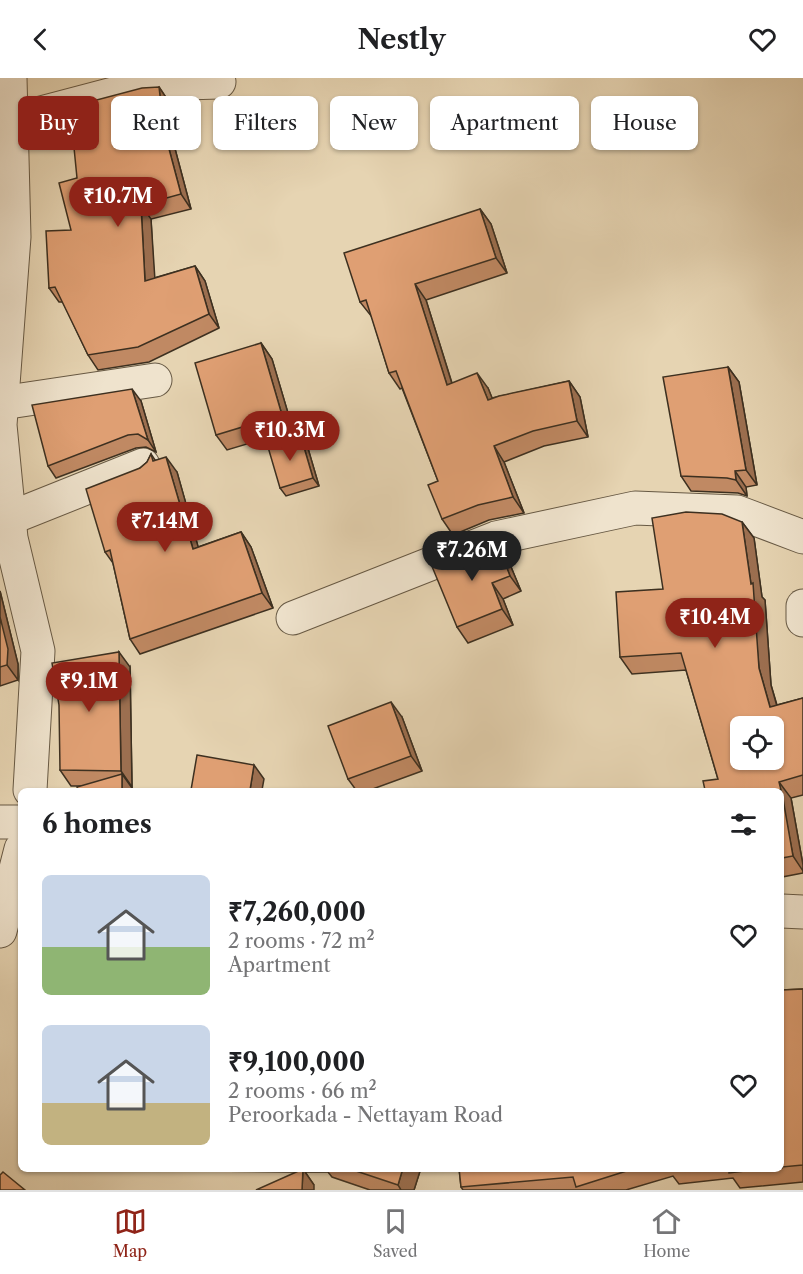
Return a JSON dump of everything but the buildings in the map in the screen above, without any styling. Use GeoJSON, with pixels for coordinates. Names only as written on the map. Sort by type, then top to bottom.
{"type":"FeatureCollection","features":[{"type":"Feature","properties":{"kind":"street"},"geometry":{"type":"LineString","coordinates":[[10,78],[14,237],[0,425],[6,532],[38,651],[30,788]]}},
{"type":"Feature","properties":{"kind":"street"},"geometry":{"type":"LineString","coordinates":[[11,121],[151,84],[219,82]]}},
{"type":"Feature","properties":{"kind":"street"},"geometry":{"type":"LineString","coordinates":[[2,403],[155,380]]}},
{"type":"Feature","properties":{"kind":"street"},"geometry":{"type":"LineString","coordinates":[[6,532],[143,465]]}},
{"type":"Feature","properties":{"kind":"street"},"geometry":{"type":"LineString","coordinates":[[293,618],[496,538],[635,508],[736,512],[803,537]]}},
{"type":"Feature","properties":{"kind":"street"},"geometry":{"type":"LineString","coordinates":[[803,606],[803,620]]}},
{"type":"Feature","properties":{"kind":"street"},"geometry":{"type":"LineString","coordinates":[[0,822],[18,822]]}},
{"type":"Feature","properties":{"kind":"street"},"geometry":{"type":"LineString","coordinates":[[0,931],[18,861]]}},
{"type":"Feature","properties":{"kind":"street"},"geometry":{"type":"LineString","coordinates":[[784,911],[803,912]]}}]}
